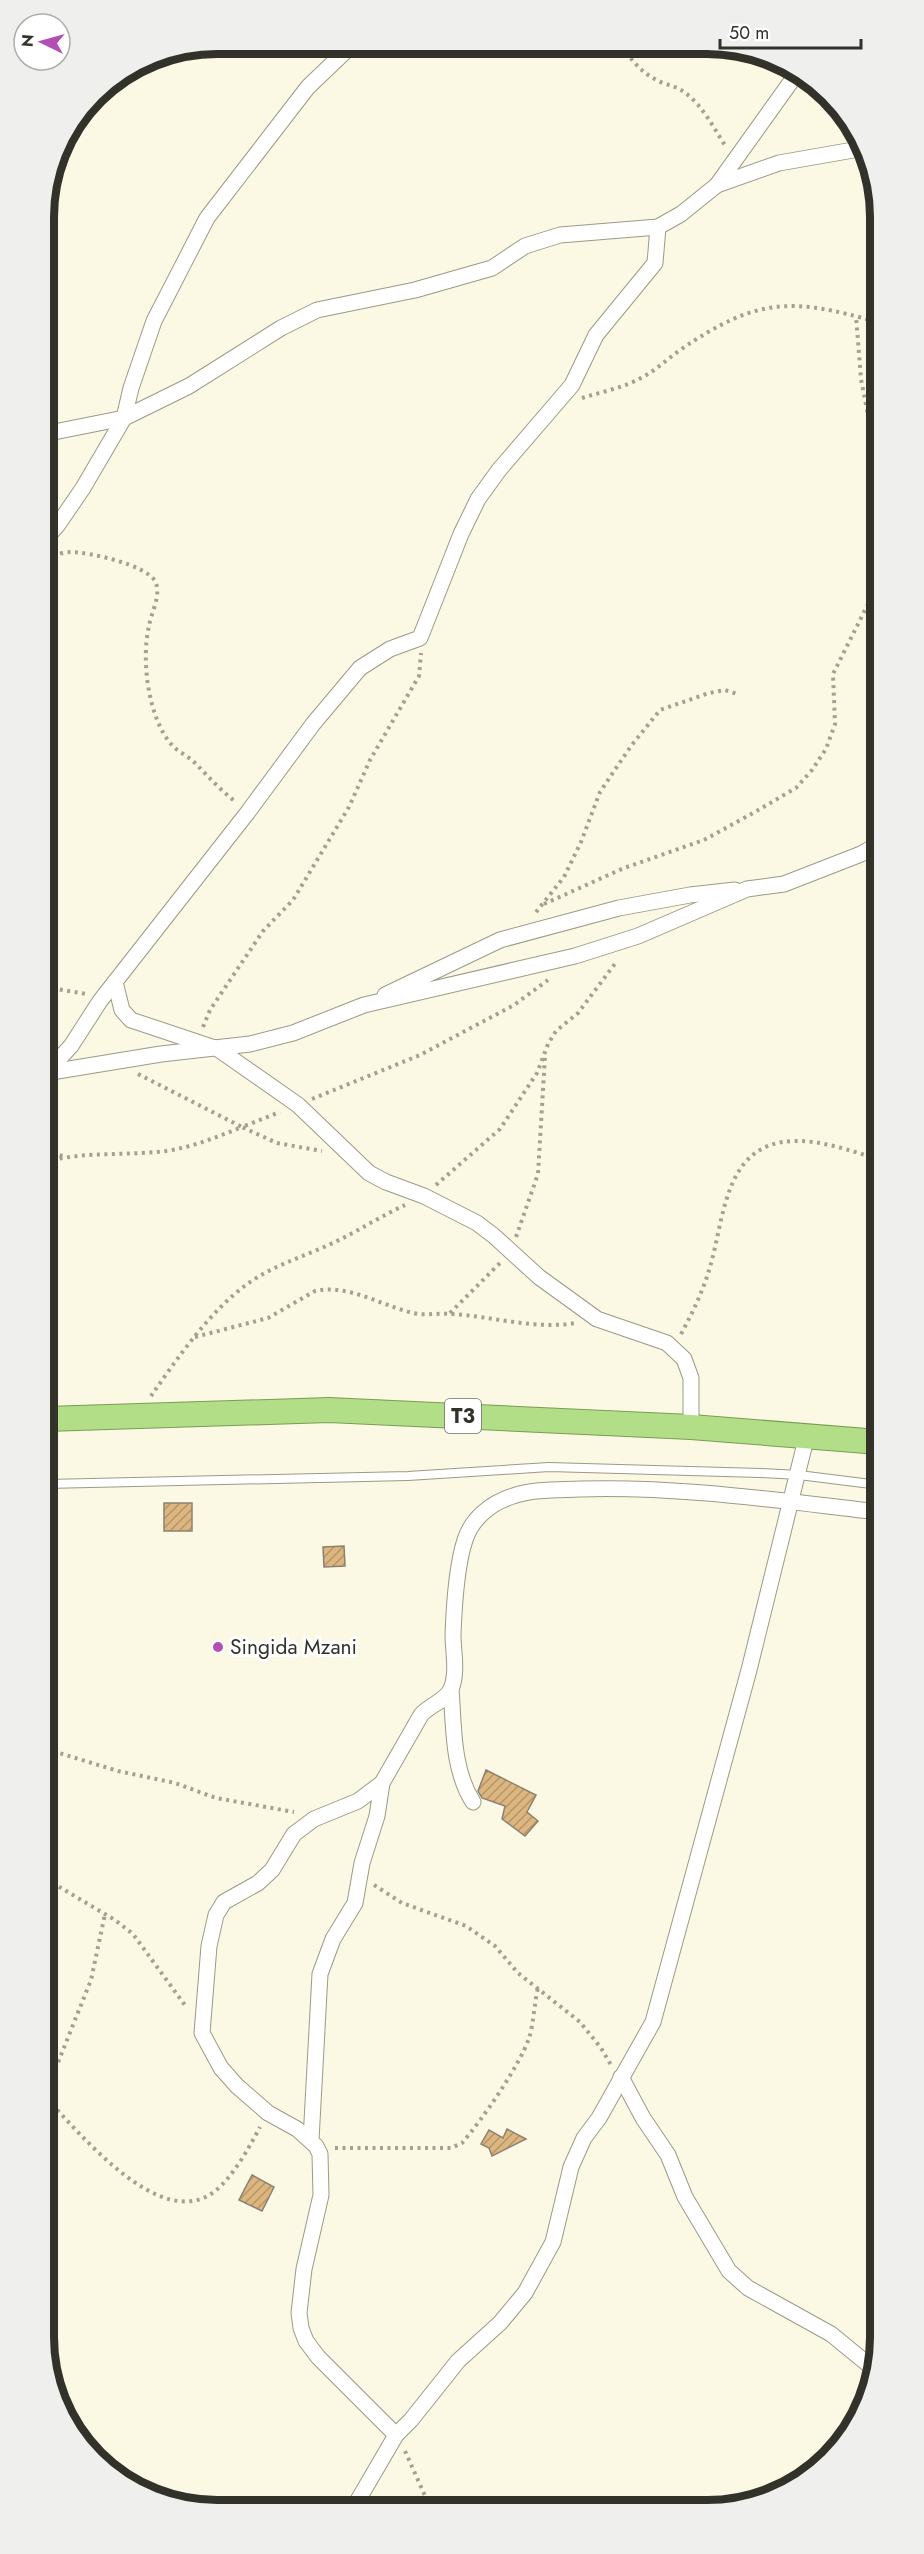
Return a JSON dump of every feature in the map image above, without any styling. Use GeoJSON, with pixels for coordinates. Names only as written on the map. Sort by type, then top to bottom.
{"type":"FeatureCollection","features":[{"type":"Feature","properties":{"kind":"highway","name":"T3"},"geometry":{"type":"LineString","coordinates":[[54,1419],[329,1410],[691,1427],[870,1441]]}},
{"type":"Feature","properties":{"kind":"street"},"geometry":{"type":"LineString","coordinates":[[54,529],[83,488],[124,418],[131,388],[154,321],[207,218],[308,87],[343,54]]}},
{"type":"Feature","properties":{"kind":"street"},"geometry":{"type":"LineString","coordinates":[[54,432],[124,418],[189,386],[280,328],[317,310],[415,290],[492,267],[525,246],[560,235],[658,227],[681,214],[717,185],[793,79]]}},
{"type":"Feature","properties":{"kind":"street"},"geometry":{"type":"LineString","coordinates":[[717,185],[779,164],[855,150]]}},
{"type":"Feature","properties":{"kind":"street"},"geometry":{"type":"LineString","coordinates":[[54,1064],[71,1046],[100,1001],[248,812],[313,724],[360,668],[390,649],[420,638],[461,534],[478,500],[499,470],[572,385],[596,335],[655,263],[658,227]]}},
{"type":"Feature","properties":{"kind":"street"},"geometry":{"type":"LineString","coordinates":[[54,1072],[218,1049],[293,1033],[364,1005],[501,940],[574,919],[649,902],[715,891],[747,890],[784,884],[870,849]]}},
{"type":"Feature","properties":{"kind":"street"},"geometry":{"type":"LineString","coordinates":[[364,1005],[574,956],[638,936],[747,890]]}},
{"type":"Feature","properties":{"kind":"street"},"geometry":{"type":"LineString","coordinates":[[115,982],[123,1010],[131,1020],[218,1049],[298,1105],[369,1173],[424,1196],[477,1223],[570,1301],[597,1319],[660,1340],[675,1348],[684,1359],[690,1378],[691,1427]]}},
{"type":"Feature","properties":{"kind":"street"},"geometry":{"type":"LineString","coordinates":[[358,2500],[396,2434],[411,2420],[458,2361],[500,2323],[525,2293],[553,2242],[571,2167],[584,2138],[598,2118],[653,2022],[749,1670],[799,1475],[807,1435]]}},
{"type":"Feature","properties":{"kind":"street"},"geometry":{"type":"LineString","coordinates":[[396,2434],[318,2357],[306,2341],[301,2328],[299,2313],[304,2269],[321,2195],[320,2163],[314,2143],[320,1974],[333,1939],[355,1903],[360,1873],[377,1816],[382,1783],[421,1715],[428,1707],[445,1698],[454,1680],[453,1633],[464,1543],[469,1527],[476,1518],[496,1503],[514,1495],[556,1490],[623,1488],[704,1492],[870,1511]]}},
{"type":"Feature","properties":{"kind":"street"},"geometry":{"type":"LineString","coordinates":[[451,1689],[459,1768],[465,1789],[473,1802]]}},
{"type":"Feature","properties":{"kind":"street"},"geometry":{"type":"LineString","coordinates":[[314,2143],[297,2129],[268,2113],[229,2077],[202,2033],[209,1946],[216,1915],[224,1902],[258,1883],[272,1870],[294,1834],[314,1819],[358,1801],[382,1783]]}},
{"type":"Feature","properties":{"kind":"street"},"geometry":{"type":"LineString","coordinates":[[621,2077],[643,2118],[668,2155],[690,2206],[729,2271],[748,2288],[831,2334],[868,2364]]}},
{"type":"Feature","properties":{"kind":"lane"},"geometry":{"type":"LineString","coordinates":[[54,1484],[408,1476],[549,1467],[799,1475],[870,1484]]}},
{"type":"Feature","properties":{"kind":"path"},"geometry":{"type":"LineString","coordinates":[[628,54],[636,66],[651,77],[680,89],[689,96],[699,106],[735,160]]}},
{"type":"Feature","properties":{"kind":"path"},"geometry":{"type":"LineString","coordinates":[[573,403],[581,398],[636,381],[659,368],[679,351],[748,312],[788,305],[823,308],[870,320]]}},
{"type":"Feature","properties":{"kind":"path"},"geometry":{"type":"LineString","coordinates":[[856,316],[861,379],[870,426]]}},
{"type":"Feature","properties":{"kind":"path"},"geometry":{"type":"LineString","coordinates":[[544,904],[624,868],[704,840],[796,788],[812,770],[826,748],[835,724],[833,674],[869,602],[870,498]]}},
{"type":"Feature","properties":{"kind":"path"},"geometry":{"type":"LineString","coordinates":[[54,555],[69,552],[82,553],[139,568],[150,574],[158,591],[148,627],[144,654],[148,686],[160,726],[172,745],[191,759],[221,790],[248,812]]}},
{"type":"Feature","properties":{"kind":"path"},"geometry":{"type":"LineString","coordinates":[[197,1041],[210,1010],[263,931],[293,900],[350,807],[370,760],[419,676],[420,638]]}},
{"type":"Feature","properties":{"kind":"path"},"geometry":{"type":"LineString","coordinates":[[532,916],[564,877],[581,842],[600,792],[631,746],[660,710],[709,693],[725,690],[737,694]]}},
{"type":"Feature","properties":{"kind":"path"},"geometry":{"type":"LineString","coordinates":[[136,1416],[192,1338],[243,1287],[264,1272],[332,1244],[424,1196],[492,1139],[524,1094],[556,1031],[578,1013],[638,936]]}},
{"type":"Feature","properties":{"kind":"path"},"geometry":{"type":"LineString","coordinates":[[54,1154],[64,1156],[166,1151],[197,1144],[420,1055],[514,1005],[549,979]]}},
{"type":"Feature","properties":{"kind":"path"},"geometry":{"type":"LineString","coordinates":[[54,988],[82,992],[100,1001]]}},
{"type":"Feature","properties":{"kind":"path"},"geometry":{"type":"LineString","coordinates":[[450,1313],[511,1252],[538,1174],[545,1054]]}},
{"type":"Feature","properties":{"kind":"path"},"geometry":{"type":"LineString","coordinates":[[113,1062],[277,1143],[293,1148],[349,1154]]}},
{"type":"Feature","properties":{"kind":"path"},"geometry":{"type":"LineString","coordinates":[[675,1348],[699,1300],[710,1268],[730,1188],[752,1153],[777,1143],[793,1141],[828,1144],[870,1157]]}},
{"type":"Feature","properties":{"kind":"path"},"geometry":{"type":"LineString","coordinates":[[54,1159],[64,1156]]}},
{"type":"Feature","properties":{"kind":"path"},"geometry":{"type":"LineString","coordinates":[[192,1338],[268,1318],[315,1291],[323,1289],[347,1292],[420,1314],[450,1313],[514,1322],[565,1325],[597,1319]]}},
{"type":"Feature","properties":{"kind":"path"},"geometry":{"type":"LineString","coordinates":[[54,1751],[118,1771],[175,1783],[216,1798],[281,1811],[325,1815]]}},
{"type":"Feature","properties":{"kind":"path"},"geometry":{"type":"LineString","coordinates":[[360,1873],[402,1903],[466,1926],[495,1946],[518,1973],[580,2022],[602,2048],[621,2077]]}},
{"type":"Feature","properties":{"kind":"path"},"geometry":{"type":"LineString","coordinates":[[54,1884],[105,1914],[133,1934],[182,2001],[202,2033]]}},
{"type":"Feature","properties":{"kind":"path"},"geometry":{"type":"LineString","coordinates":[[54,2070],[91,1980],[105,1914]]}},
{"type":"Feature","properties":{"kind":"path"},"geometry":{"type":"LineString","coordinates":[[314,2143],[451,2148],[462,2143],[507,2079],[526,2045],[538,1988]]}},
{"type":"Feature","properties":{"kind":"path"},"geometry":{"type":"LineString","coordinates":[[54,2107],[122,2174],[154,2193],[185,2201],[200,2199],[216,2191],[245,2155],[268,2113]]}},
{"type":"Feature","properties":{"kind":"path"},"geometry":{"type":"LineString","coordinates":[[396,2434],[427,2500]]}},
{"type":"Feature","properties":{"kind":"building"},"geometry":{"type":"Polygon","coordinates":[[[164,1503],[192,1503],[192,1531],[164,1531],[164,1503]]]}},
{"type":"Feature","properties":{"kind":"building"},"geometry":{"type":"Polygon","coordinates":[[[344,1546],[345,1566],[324,1567],[323,1547],[344,1546]]]}},
{"type":"Feature","properties":{"kind":"building"},"geometry":{"type":"Polygon","coordinates":[[[486,1770],[536,1795],[527,1812],[538,1821],[525,1836],[502,1819],[505,1806],[482,1798],[478,1791],[486,1770]]]}},
{"type":"Feature","properties":{"kind":"building"},"geometry":{"type":"Polygon","coordinates":[[[507,2129],[526,2139],[492,2156],[489,2148],[481,2144],[489,2130],[503,2138],[507,2129]]]}},
{"type":"Feature","properties":{"kind":"building"},"geometry":{"type":"Polygon","coordinates":[[[252,2175],[274,2187],[262,2211],[239,2200],[252,2175]]]}},
{"type":"Feature","properties":{"kind":"place","name":"Singida Mzani"},"geometry":{"type":"Point","coordinates":[218,1647]}}]}
